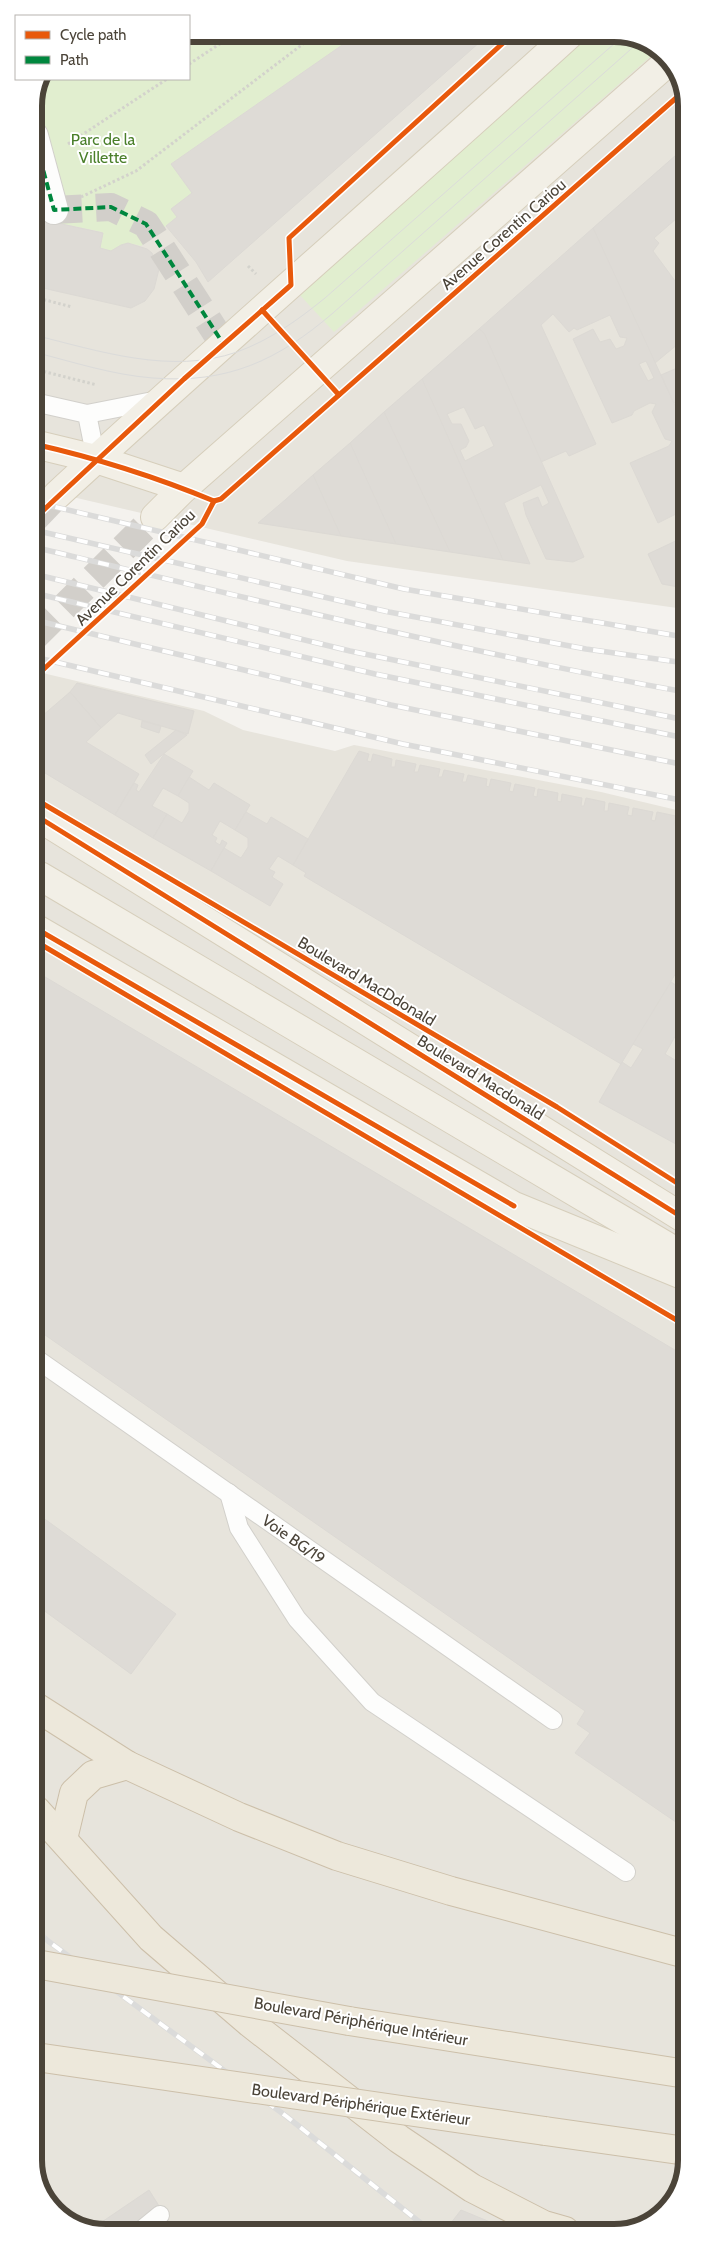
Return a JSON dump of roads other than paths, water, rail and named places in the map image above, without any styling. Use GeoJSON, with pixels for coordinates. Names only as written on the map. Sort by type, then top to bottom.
{"type":"FeatureCollection","features":[{"type":"Feature","properties":{"kind":"highway"},"geometry":{"type":"LineString","coordinates":[[43,1711],[127,1765],[239,1817],[337,1856],[451,1891],[678,1952]]}},
{"type":"Feature","properties":{"kind":"highway"},"geometry":{"type":"LineString","coordinates":[[62,1839],[74,1793],[93,1775],[127,1765]]}},
{"type":"Feature","properties":{"kind":"highway"},"geometry":{"type":"LineString","coordinates":[[43,1818],[151,1938],[250,2023],[399,2139],[472,2188],[542,2224]]}},
{"type":"Feature","properties":{"kind":"highway","name":"Boulevard Périphérique Intérieur"},"geometry":{"type":"LineString","coordinates":[[43,1965],[349,2020],[678,2073]]}},
{"type":"Feature","properties":{"kind":"highway","name":"Boulevard Périphérique Extérieur"},"geometry":{"type":"LineString","coordinates":[[43,2058],[678,2150]]}},
{"type":"Feature","properties":{"kind":"main road"},"geometry":{"type":"LineString","coordinates":[[57,495],[560,43]]}},
{"type":"Feature","properties":{"kind":"main road","name":"Avenue Corentin Cariou"},"geometry":{"type":"LineString","coordinates":[[155,517],[184,488],[663,66]]}},
{"type":"Feature","properties":{"kind":"main road"},"geometry":{"type":"LineString","coordinates":[[43,446],[96,459],[184,488]]}},
{"type":"Feature","properties":{"kind":"main road","name":"Boulevard Macdonald"},"geometry":{"type":"LineString","coordinates":[[43,820],[678,1215]]}},
{"type":"Feature","properties":{"kind":"main road"},"geometry":{"type":"LineString","coordinates":[[43,878],[678,1253]]}},
{"type":"Feature","properties":{"kind":"main road"},"geometry":{"type":"LineString","coordinates":[[43,933],[514,1206],[678,1273]]}},
{"type":"Feature","properties":{"kind":"street"},"geometry":{"type":"LineString","coordinates":[[43,169],[54,210]]}},
{"type":"Feature","properties":{"kind":"lane"},"geometry":{"type":"LineString","coordinates":[[43,404],[87,414],[161,400]]}},
{"type":"Feature","properties":{"kind":"lane"},"geometry":{"type":"LineString","coordinates":[[87,414],[96,459]]}},
{"type":"Feature","properties":{"kind":"lane","name":"Voie BG/19"},"geometry":{"type":"LineString","coordinates":[[43,1364],[553,1720]]}},
{"type":"Feature","properties":{"kind":"lane"},"geometry":{"type":"LineString","coordinates":[[229,1493],[239,1528],[297,1619],[372,1702],[626,1872]]}},
{"type":"Feature","properties":{"kind":"lane"},"geometry":{"type":"LineString","coordinates":[[149,2224],[160,2215]]}},
{"type":"Feature","properties":{"kind":"tunnel"},"geometry":{"type":"LineString","coordinates":[[54,210],[111,207],[146,224],[224,345]]}},
{"type":"Feature","properties":{"kind":"tunnel"},"geometry":{"type":"LineString","coordinates":[[43,510],[57,495]]}},
{"type":"Feature","properties":{"kind":"tunnel"},"geometry":{"type":"LineString","coordinates":[[43,628],[155,517]]}},
{"type":"Feature","properties":{"kind":"tram line"},"geometry":{"type":"LineString","coordinates":[[43,337],[84,348],[161,361],[212,359],[237,352],[261,342],[294,322],[325,298],[615,43]]}},
{"type":"Feature","properties":{"kind":"tram line"},"geometry":{"type":"LineString","coordinates":[[43,354],[123,374],[180,379],[205,377],[228,372],[272,356],[313,330],[333,313],[634,46]]}},
{"type":"Feature","properties":{"kind":"railway"},"geometry":{"type":"LineString","coordinates":[[43,504],[404,589],[678,636]]}},
{"type":"Feature","properties":{"kind":"railway"},"geometry":{"type":"LineString","coordinates":[[43,532],[389,612],[586,649],[678,662]]}},
{"type":"Feature","properties":{"kind":"railway"},"geometry":{"type":"LineString","coordinates":[[43,549],[440,642],[678,691]]}},
{"type":"Feature","properties":{"kind":"railway"},"geometry":{"type":"LineString","coordinates":[[43,576],[350,651],[678,719]]}},
{"type":"Feature","properties":{"kind":"railway"},"geometry":{"type":"LineString","coordinates":[[43,595],[375,674],[678,737]]}},
{"type":"Feature","properties":{"kind":"railway"},"geometry":{"type":"LineString","coordinates":[[43,622],[391,705],[678,764]]}},
{"type":"Feature","properties":{"kind":"railway"},"geometry":{"type":"LineString","coordinates":[[43,659],[403,744],[678,800]]}},
{"type":"Feature","properties":{"kind":"railway"},"geometry":{"type":"LineString","coordinates":[[43,1936],[286,2116],[422,2224]]}},
{"type":"Feature","properties":{"kind":"park label","name":"Parc de la Villette"},"geometry":{"type":"Point","coordinates":[103,148]}}]}
